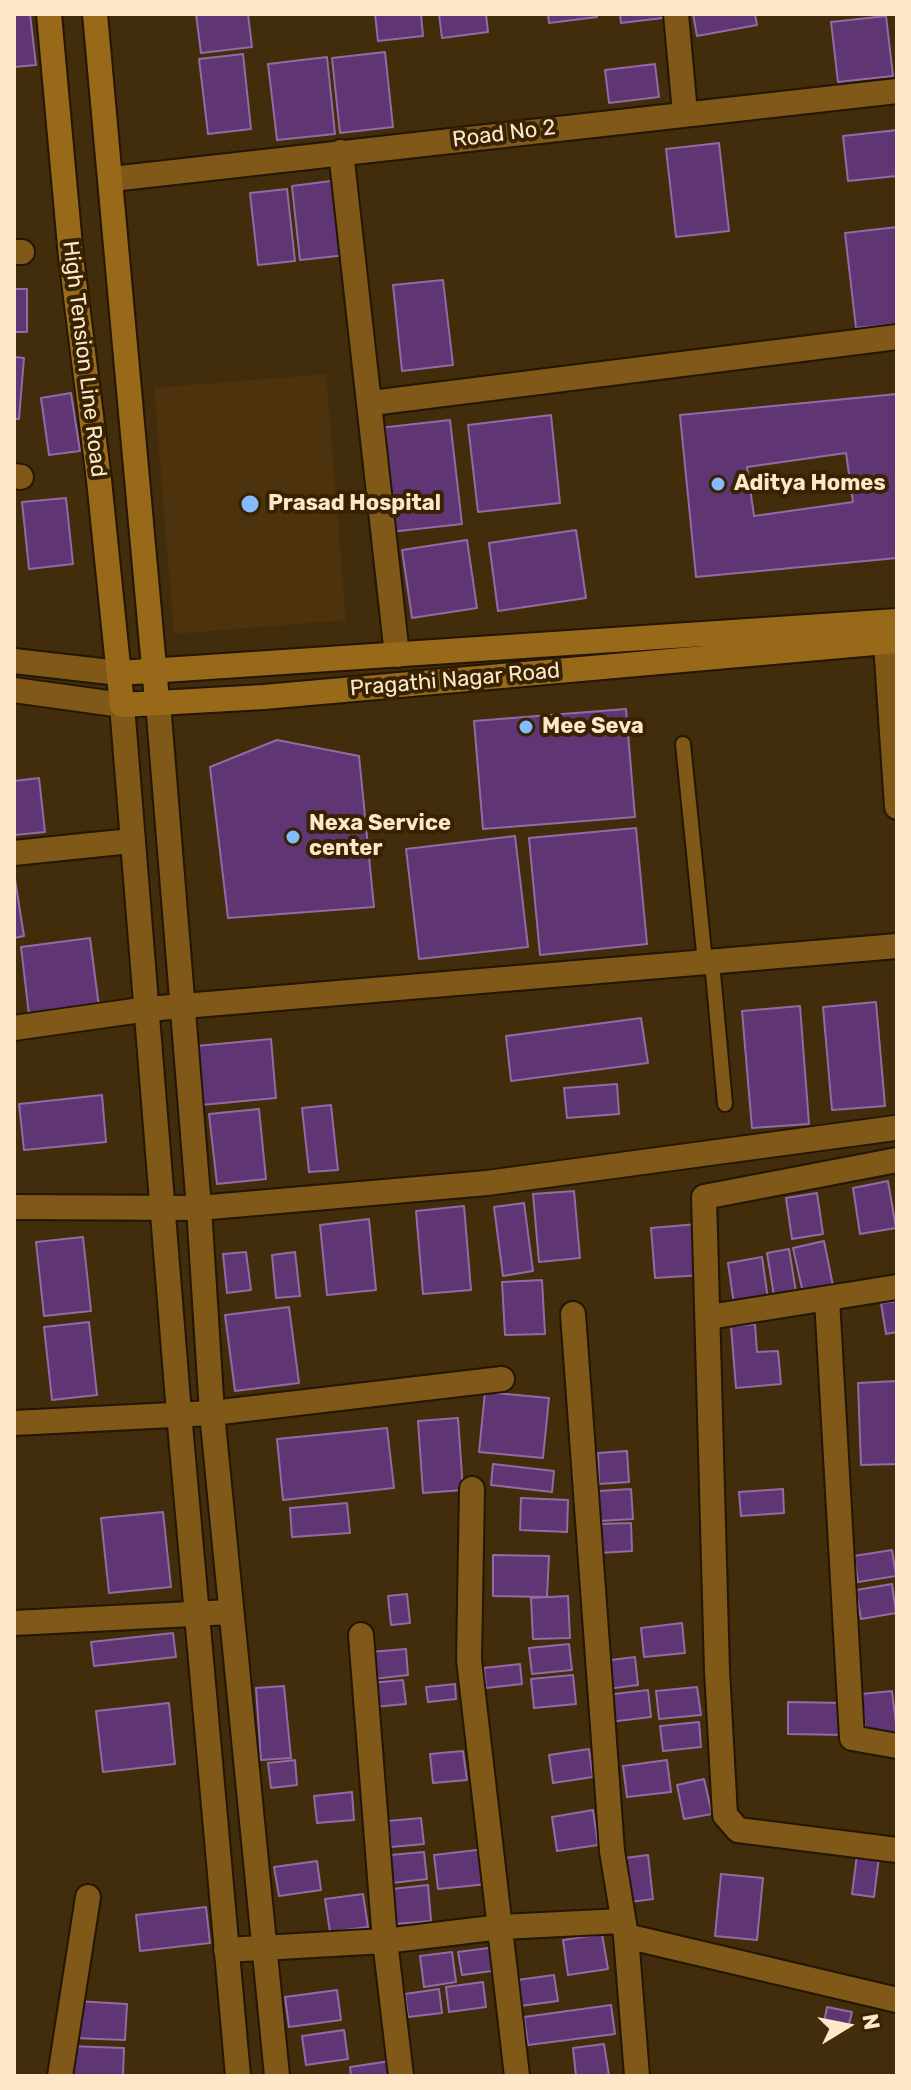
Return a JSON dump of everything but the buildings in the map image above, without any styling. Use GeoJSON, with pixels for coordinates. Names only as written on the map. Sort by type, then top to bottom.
{"type":"FeatureCollection","features":[{"type":"Feature","properties":{"kind":"main road","name":"High Tension Line Road"},"geometry":{"type":"LineString","coordinates":[[49,14],[71,257],[122,705]]}},
{"type":"Feature","properties":{"kind":"main road","name":"High Tension Line Road"},"geometry":{"type":"LineString","coordinates":[[95,14],[158,703]]}},
{"type":"Feature","properties":{"kind":"main road","name":"Pragathi Nagar Road"},"geometry":{"type":"LineString","coordinates":[[119,673],[397,655],[893,635]]}},
{"type":"Feature","properties":{"kind":"main road","name":"Pragathi Nagar Road"},"geometry":{"type":"LineString","coordinates":[[122,705],[893,635]]}},
{"type":"Feature","properties":{"kind":"street"},"geometry":{"type":"LineString","coordinates":[[676,14],[685,113]]}},
{"type":"Feature","properties":{"kind":"street","name":"Road No 2"},"geometry":{"type":"LineString","coordinates":[[112,179],[897,91]]}},
{"type":"Feature","properties":{"kind":"street"},"geometry":{"type":"LineString","coordinates":[[341,152],[372,403],[397,655]]}},
{"type":"Feature","properties":{"kind":"street"},"geometry":{"type":"LineString","coordinates":[[372,403],[897,337]]}},
{"type":"Feature","properties":{"kind":"street"},"geometry":{"type":"LineString","coordinates":[[893,635],[897,807]]}},
{"type":"Feature","properties":{"kind":"street","name":"Pragathi Nagar Road"},"geometry":{"type":"LineString","coordinates":[[14,661],[119,673]]}},
{"type":"Feature","properties":{"kind":"street","name":"Pragathi Nagar Road"},"geometry":{"type":"LineString","coordinates":[[14,690],[122,705]]}},
{"type":"Feature","properties":{"kind":"street"},"geometry":{"type":"LineString","coordinates":[[158,703],[199,1208],[212,1413],[277,2076]]}},
{"type":"Feature","properties":{"kind":"street"},"geometry":{"type":"LineString","coordinates":[[122,705],[179,1413],[238,2076]]}},
{"type":"Feature","properties":{"kind":"street"},"geometry":{"type":"LineString","coordinates":[[14,853],[131,841]]}},
{"type":"Feature","properties":{"kind":"street"},"geometry":{"type":"LineString","coordinates":[[14,1028],[148,1009],[897,946]]}},
{"type":"Feature","properties":{"kind":"street"},"geometry":{"type":"LineString","coordinates":[[14,1207],[199,1208],[487,1183],[895,1128]]}},
{"type":"Feature","properties":{"kind":"street"},"geometry":{"type":"LineString","coordinates":[[897,1160],[704,1197],[717,1671],[725,1815],[738,1830],[897,1850]]}},
{"type":"Feature","properties":{"kind":"street"},"geometry":{"type":"LineString","coordinates":[[709,1317],[897,1287]]}},
{"type":"Feature","properties":{"kind":"street"},"geometry":{"type":"LineString","coordinates":[[827,1299],[852,1738],[897,1746]]}},
{"type":"Feature","properties":{"kind":"street"},"geometry":{"type":"LineString","coordinates":[[573,1314],[612,1851],[624,1928],[637,2076]]}},
{"type":"Feature","properties":{"kind":"street"},"geometry":{"type":"LineString","coordinates":[[14,1423],[212,1413],[502,1379]]}},
{"type":"Feature","properties":{"kind":"street"},"geometry":{"type":"LineString","coordinates":[[472,1489],[469,1660],[517,2076]]}},
{"type":"Feature","properties":{"kind":"street"},"geometry":{"type":"LineString","coordinates":[[14,1623],[231,1612]]}},
{"type":"Feature","properties":{"kind":"street"},"geometry":{"type":"LineString","coordinates":[[361,1635],[385,1941],[401,2076]]}},
{"type":"Feature","properties":{"kind":"street"},"geometry":{"type":"LineString","coordinates":[[60,2076],[88,1897]]}},
{"type":"Feature","properties":{"kind":"street"},"geometry":{"type":"LineString","coordinates":[[226,1950],[265,1945],[385,1941],[501,1927],[624,1928],[897,2000]]}},
{"type":"Feature","properties":{"kind":"lane"},"geometry":{"type":"LineString","coordinates":[[683,744],[725,1104]]}},
{"type":"Feature","properties":{"kind":"shaded area","name":"Prasad Hospital"},"geometry":{"type":"Polygon","coordinates":[[[326,374],[346,620],[174,634],[154,388],[326,374]]]}},
{"type":"Feature","properties":{"kind":"place","name":"Aditya Homes"},"geometry":{"type":"Point","coordinates":[718,484]}},
{"type":"Feature","properties":{"kind":"place","name":"Prasad Hospital"},"geometry":{"type":"Point","coordinates":[250,504]}},
{"type":"Feature","properties":{"kind":"place","name":"Mee Seva"},"geometry":{"type":"Point","coordinates":[526,727]}},
{"type":"Feature","properties":{"kind":"place","name":"Nexa Service center"},"geometry":{"type":"Point","coordinates":[293,837]}}]}
